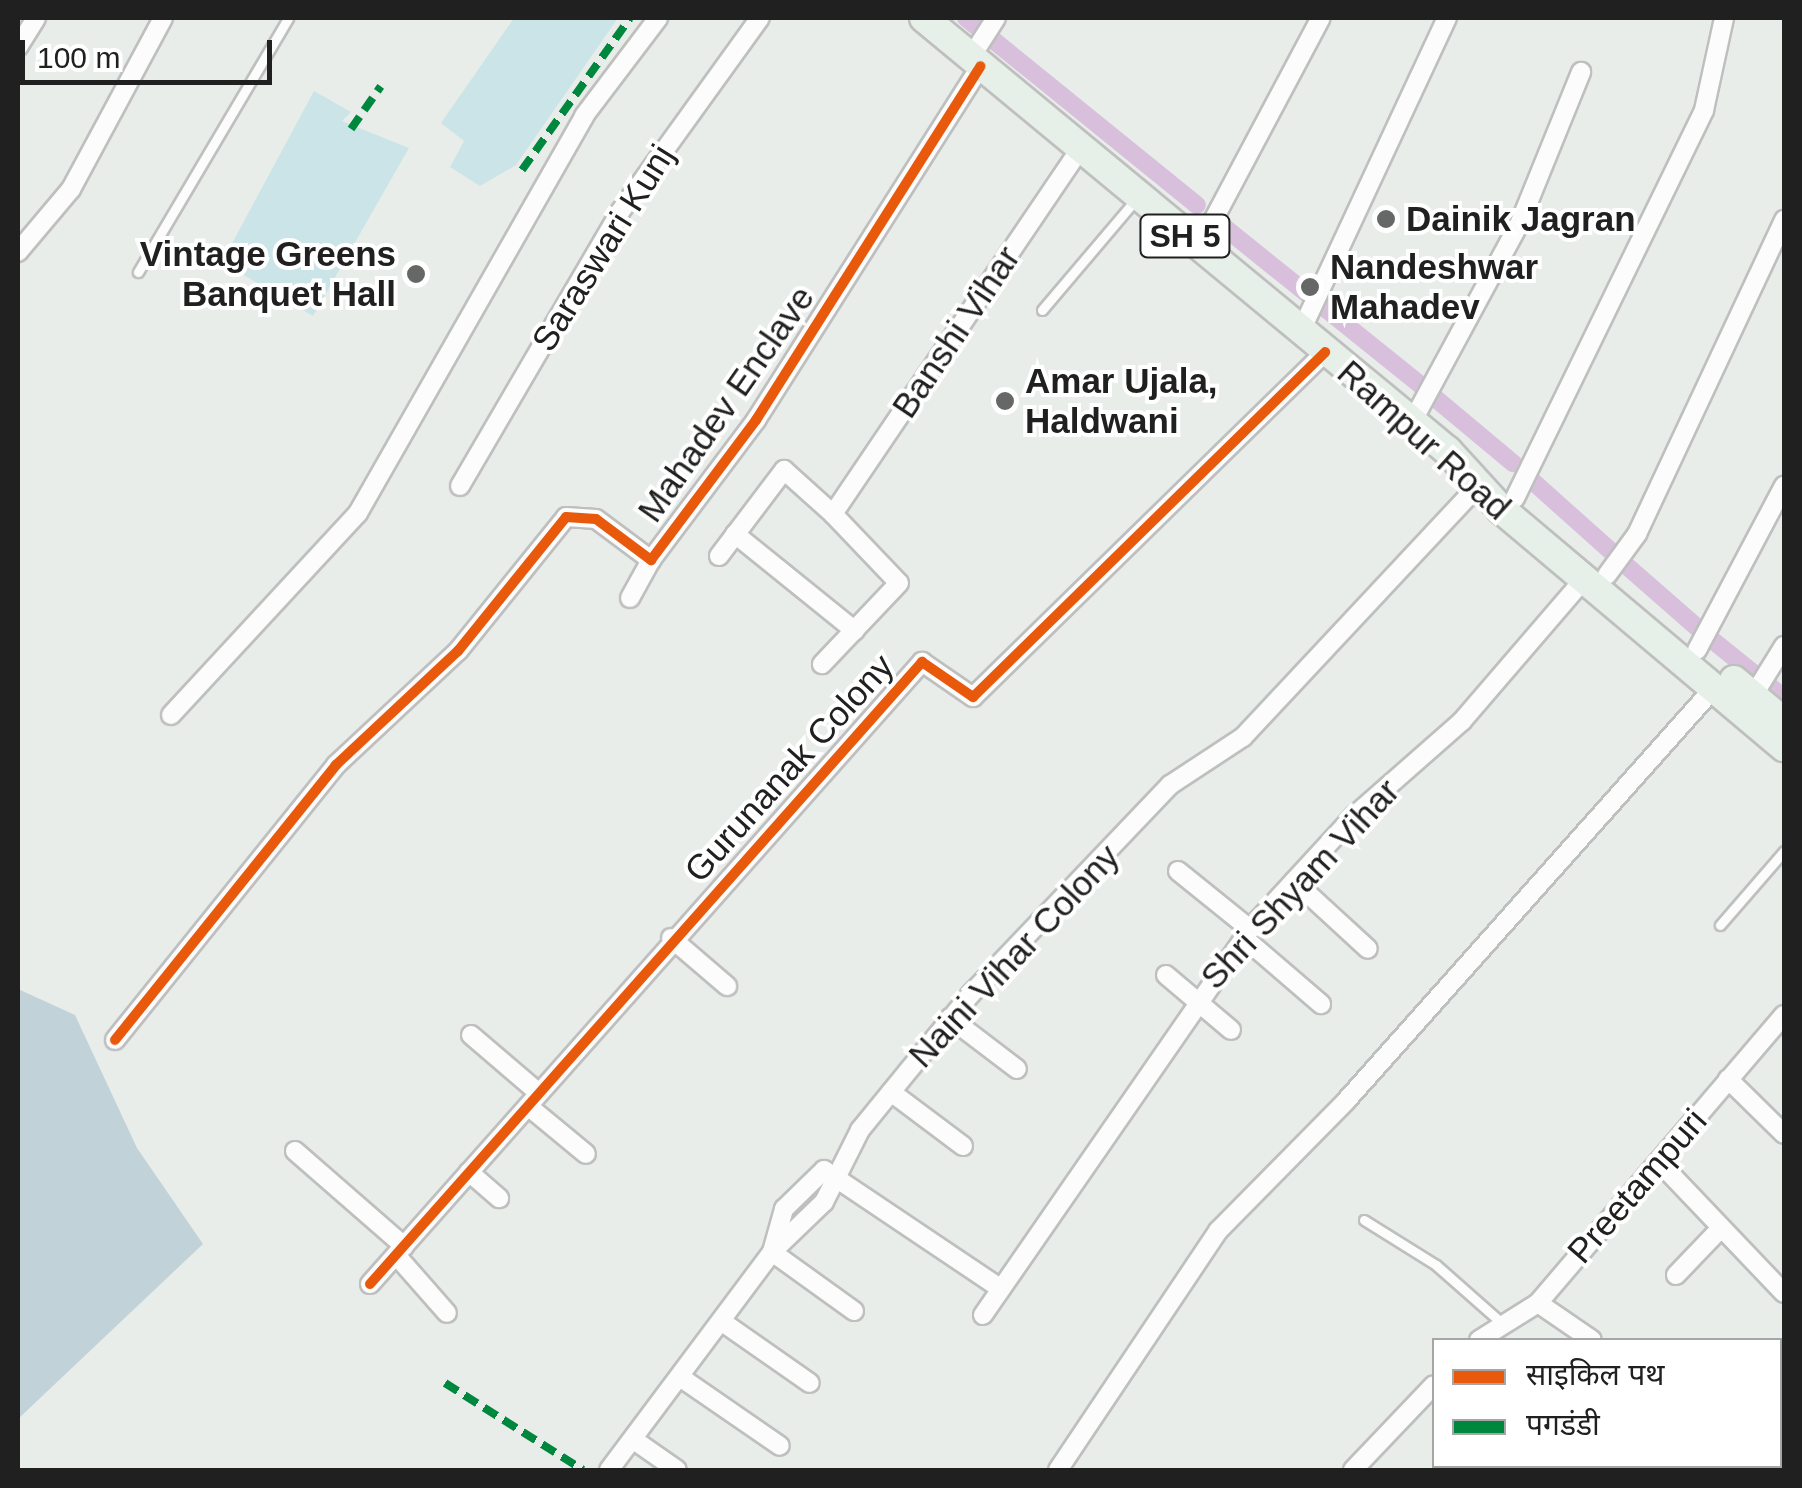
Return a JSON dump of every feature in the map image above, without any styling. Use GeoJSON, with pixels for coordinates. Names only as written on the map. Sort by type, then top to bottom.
{"type":"FeatureCollection","features":[{"type":"Feature","properties":{"kind":"main road","name":"Rampur Road"},"geometry":{"type":"LineString","coordinates":[[924,18],[984,42],[1080,149],[1448,451],[1477,487],[1596,577],[1714,688],[1784,747]]}},
{"type":"Feature","properties":{"kind":"main road"},"geometry":{"type":"LineString","coordinates":[[1448,451],[1515,498],[1596,577],[1698,650],[1760,687],[1784,722]]}},
{"type":"Feature","properties":{"kind":"street"},"geometry":{"type":"LineString","coordinates":[[18,47],[36,18]]}},
{"type":"Feature","properties":{"kind":"street"},"geometry":{"type":"LineString","coordinates":[[18,252],[70,189],[163,18]]}},
{"type":"Feature","properties":{"kind":"street"},"geometry":{"type":"LineString","coordinates":[[171,716],[358,514],[584,116],[658,18]]}},
{"type":"Feature","properties":{"kind":"street","name":"Saraswari Kunj"},"geometry":{"type":"LineString","coordinates":[[460,486],[620,212],[760,18]]}},
{"type":"Feature","properties":{"kind":"street"},"geometry":{"type":"LineString","coordinates":[[1198,247],[1321,18]]}},
{"type":"Feature","properties":{"kind":"street"},"geometry":{"type":"LineString","coordinates":[[1300,333],[1447,18]]}},
{"type":"Feature","properties":{"kind":"street"},"geometry":{"type":"LineString","coordinates":[[1515,498],[1704,110],[1724,18]]}},
{"type":"Feature","properties":{"kind":"street","name":"Mahadev Enclave"},"geometry":{"type":"LineString","coordinates":[[115,1040],[336,765],[458,652],[566,517],[596,520],[651,560],[756,420],[984,42]]}},
{"type":"Feature","properties":{"kind":"street"},"geometry":{"type":"LineString","coordinates":[[1412,422],[1520,220],[1581,72]]}},
{"type":"Feature","properties":{"kind":"street","name":"Banshi Vihar"},"geometry":{"type":"LineString","coordinates":[[833,514],[1080,149]]}},
{"type":"Feature","properties":{"kind":"street","name":"Shri Shyam Vihar"},"geometry":{"type":"LineString","coordinates":[[983,1315],[1194,998],[1247,933],[1294,881],[1462,720],[1637,534],[1784,220]]}},
{"type":"Feature","properties":{"kind":"street","name":"Gurunanak Colony"},"geometry":{"type":"LineString","coordinates":[[370,1284],[672,938],[922,662],[972,697],[1325,352]]}},
{"type":"Feature","properties":{"kind":"street"},"geometry":{"type":"LineString","coordinates":[[719,556],[784,470],[899,583],[822,664]]}},
{"type":"Feature","properties":{"kind":"street"},"geometry":{"type":"LineString","coordinates":[[1698,650],[1784,486]]}},
{"type":"Feature","properties":{"kind":"street","name":"Naini Vihar Colony"},"geometry":{"type":"LineString","coordinates":[[609,1470],[772,1252],[796,1239],[824,1202],[833,1168],[950,1018],[1170,786],[1243,737],[1477,487]]}},
{"type":"Feature","properties":{"kind":"street"},"geometry":{"type":"LineString","coordinates":[[735,534],[855,631]]}},
{"type":"Feature","properties":{"kind":"street"},"geometry":{"type":"LineString","coordinates":[[630,598],[651,560]]}},
{"type":"Feature","properties":{"kind":"street"},"geometry":{"type":"LineString","coordinates":[[1760,687],[1784,646]]}},
{"type":"Feature","properties":{"kind":"street"},"geometry":{"type":"LineString","coordinates":[[1058,1470],[1218,1231],[1346,1102],[1714,688]]}},
{"type":"Feature","properties":{"kind":"street"},"geometry":{"type":"LineString","coordinates":[[1178,871],[1321,1004]]}},
{"type":"Feature","properties":{"kind":"street"},"geometry":{"type":"LineString","coordinates":[[1294,881],[1368,949]]}},
{"type":"Feature","properties":{"kind":"street"},"geometry":{"type":"LineString","coordinates":[[672,938],[727,986]]}},
{"type":"Feature","properties":{"kind":"street"},"geometry":{"type":"LineString","coordinates":[[1166,976],[1230,1030]]}},
{"type":"Feature","properties":{"kind":"street","name":"Preetampuri"},"geometry":{"type":"LineString","coordinates":[[1484,1338],[1509,1329],[1538,1303],[1661,1164],[1784,1015]]}},
{"type":"Feature","properties":{"kind":"street"},"geometry":{"type":"LineString","coordinates":[[950,1018],[1016,1069]]}},
{"type":"Feature","properties":{"kind":"street"},"geometry":{"type":"LineString","coordinates":[[471,1035],[586,1154]]}},
{"type":"Feature","properties":{"kind":"street"},"geometry":{"type":"LineString","coordinates":[[1728,1080],[1784,1134]]}},
{"type":"Feature","properties":{"kind":"street"},"geometry":{"type":"LineString","coordinates":[[891,1092],[963,1146]]}},
{"type":"Feature","properties":{"kind":"street"},"geometry":{"type":"LineString","coordinates":[[295,1151],[400,1250],[447,1313]]}},
{"type":"Feature","properties":{"kind":"street"},"geometry":{"type":"LineString","coordinates":[[1661,1164],[1784,1293]]}},
{"type":"Feature","properties":{"kind":"street"},"geometry":{"type":"LineString","coordinates":[[854,1311],[772,1252],[791,1198],[833,1168],[1001,1288]]}},
{"type":"Feature","properties":{"kind":"street"},"geometry":{"type":"LineString","coordinates":[[469,1172],[500,1198]]}},
{"type":"Feature","properties":{"kind":"street"},"geometry":{"type":"LineString","coordinates":[[1676,1275],[1721,1228]]}},
{"type":"Feature","properties":{"kind":"street"},"geometry":{"type":"LineString","coordinates":[[1538,1303],[1589,1338]]}},
{"type":"Feature","properties":{"kind":"street"},"geometry":{"type":"LineString","coordinates":[[721,1321],[810,1383]]}},
{"type":"Feature","properties":{"kind":"street"},"geometry":{"type":"LineString","coordinates":[[680,1377],[780,1446]]}},
{"type":"Feature","properties":{"kind":"street"},"geometry":{"type":"LineString","coordinates":[[1353,1470],[1432,1387]]}},
{"type":"Feature","properties":{"kind":"street"},"geometry":{"type":"LineString","coordinates":[[634,1440],[676,1470]]}},
{"type":"Feature","properties":{"kind":"lane"},"geometry":{"type":"LineString","coordinates":[[138,272],[288,18]]}},
{"type":"Feature","properties":{"kind":"lane"},"geometry":{"type":"LineString","coordinates":[[1042,310],[1137,197]]}},
{"type":"Feature","properties":{"kind":"lane"},"geometry":{"type":"LineString","coordinates":[[1720,925],[1784,850]]}},
{"type":"Feature","properties":{"kind":"lane"},"geometry":{"type":"LineString","coordinates":[[1364,1220],[1436,1264],[1509,1329]]}},
{"type":"Feature","properties":{"kind":"shaded area"},"geometry":{"type":"Polygon","coordinates":[[[514,18],[618,18],[516,165],[480,186],[450,167],[464,141],[441,123],[514,18]]]}},
{"type":"Feature","properties":{"kind":"shaded area"},"geometry":{"type":"Polygon","coordinates":[[[314,91],[351,112],[342,121],[409,148],[313,316],[222,262],[314,91]]]}},
{"type":"Feature","properties":{"kind":"shaded area"},"geometry":{"type":"Polygon","coordinates":[[[18,989],[75,1015],[137,1148],[203,1244],[18,1419],[18,989]]]}},
{"type":"Feature","properties":{"kind":"waterway"},"geometry":{"type":"LineString","coordinates":[[966,18],[1197,205]]}},
{"type":"Feature","properties":{"kind":"waterway"},"geometry":{"type":"LineString","coordinates":[[1224,227],[1423,387]]}},
{"type":"Feature","properties":{"kind":"waterway"},"geometry":{"type":"LineString","coordinates":[[1435,398],[1513,463]]}},
{"type":"Feature","properties":{"kind":"waterway"},"geometry":{"type":"LineString","coordinates":[[1529,478],[1613,553]]}},
{"type":"Feature","properties":{"kind":"waterway"},"geometry":{"type":"LineString","coordinates":[[1628,567],[1701,631]]}},
{"type":"Feature","properties":{"kind":"waterway"},"geometry":{"type":"LineString","coordinates":[[1711,639],[1784,698]]}},
{"type":"Feature","properties":{"kind":"marked path"},"geometry":{"type":"LineString","coordinates":[[522,170],[630,18]]}},
{"type":"Feature","properties":{"kind":"marked path"},"geometry":{"type":"LineString","coordinates":[[351,129],[381,86]]}},
{"type":"Feature","properties":{"kind":"marked path"},"geometry":{"type":"LineString","coordinates":[[445,1383],[583,1470]]}},
{"type":"Feature","properties":{"kind":"cycle path"},"geometry":{"type":"LineString","coordinates":[[115,1040],[336,765],[458,651],[566,517],[596,519],[651,560],[756,420],[981,66]]}},
{"type":"Feature","properties":{"kind":"cycle path"},"geometry":{"type":"LineString","coordinates":[[370,1284],[922,662],[973,697],[1325,352]]}},
{"type":"Feature","properties":{"kind":"place","name":"Dainik Jagran"},"geometry":{"type":"Point","coordinates":[1386,219]}},
{"type":"Feature","properties":{"kind":"place","name":"Vintage Greens Banquet Hall"},"geometry":{"type":"Point","coordinates":[416,274]}},
{"type":"Feature","properties":{"kind":"place","name":"Nandeshwar Mahadev"},"geometry":{"type":"Point","coordinates":[1310,287]}},
{"type":"Feature","properties":{"kind":"place","name":"Amar Ujala, Haldwani"},"geometry":{"type":"Point","coordinates":[1005,401]}}]}
